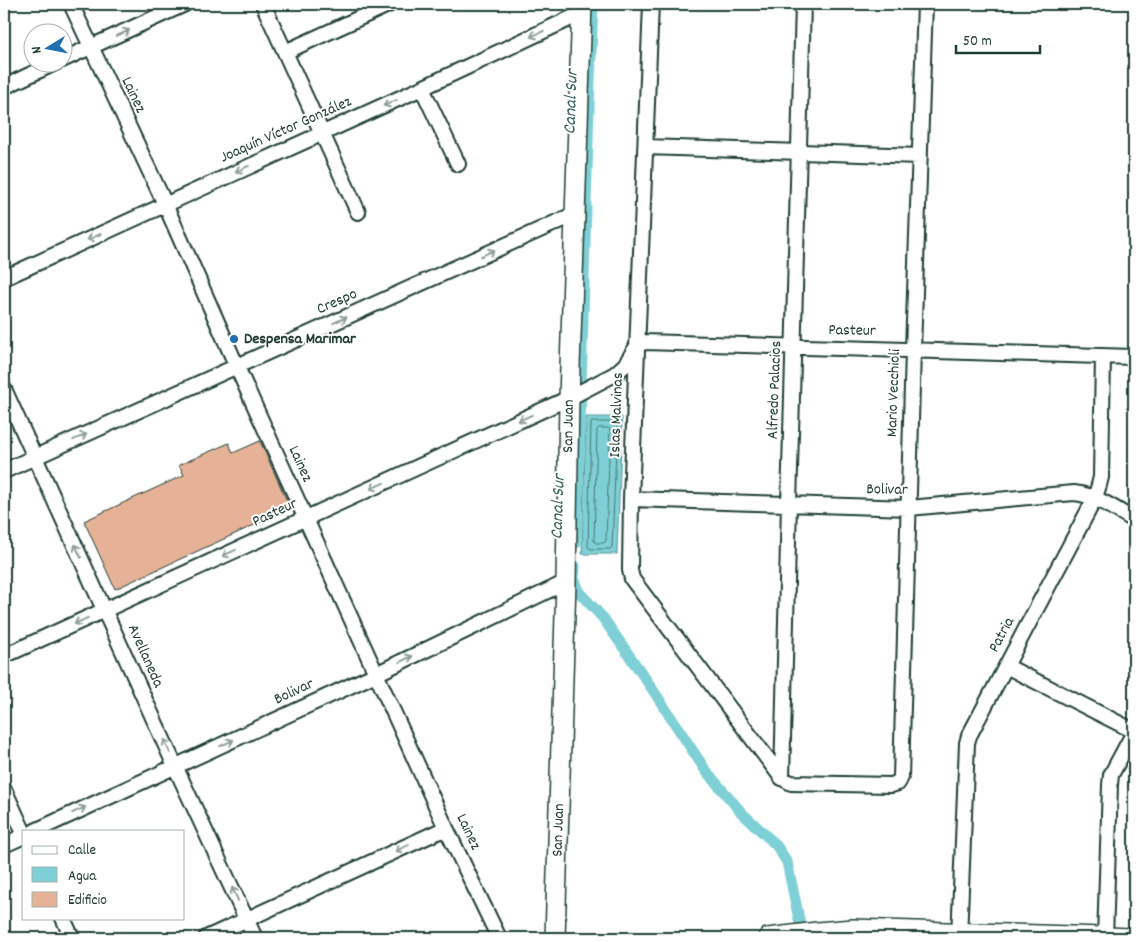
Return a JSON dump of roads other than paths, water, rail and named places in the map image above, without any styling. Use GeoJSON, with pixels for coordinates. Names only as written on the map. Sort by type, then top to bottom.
{"type":"FeatureCollection","features":[{"type":"Feature","properties":{"kind":"street","name":"Lainez"},"geometry":{"type":"LineString","coordinates":[[72,4],[165,204],[446,828],[499,938]]}},
{"type":"Feature","properties":{"kind":"street"},"geometry":{"type":"LineString","coordinates":[[72,56],[185,4]]}},
{"type":"Feature","properties":{"kind":"street"},"geometry":{"type":"LineString","coordinates":[[263,4],[358,212]]}},
{"type":"Feature","properties":{"kind":"street"},"geometry":{"type":"LineString","coordinates":[[285,52],[390,4]]}},
{"type":"Feature","properties":{"kind":"street","name":"Islas Malvinas"},"geometry":{"type":"LineString","coordinates":[[650,4],[631,499],[630,570],[632,579],[782,778]]}},
{"type":"Feature","properties":{"kind":"street","name":"Alfredo Palacios"},"geometry":{"type":"LineString","coordinates":[[782,778],[803,4]]}},
{"type":"Feature","properties":{"kind":"street","name":"Mario Vecchioli"},"geometry":{"type":"LineString","coordinates":[[782,778],[791,783],[890,785],[898,783],[901,777],[925,4]]}},
{"type":"Feature","properties":{"kind":"street","name":"Joaquín Víctor González"},"geometry":{"type":"LineString","coordinates":[[4,278],[422,88],[582,8]]}},
{"type":"Feature","properties":{"kind":"street","name":"San Juan"},"geometry":{"type":"LineString","coordinates":[[555,938],[566,582],[569,398],[582,8]]}},
{"type":"Feature","properties":{"kind":"street"},"geometry":{"type":"LineString","coordinates":[[4,87],[36,72]]}},
{"type":"Feature","properties":{"kind":"street"},"geometry":{"type":"LineString","coordinates":[[422,88],[458,164]]}},
{"type":"Feature","properties":{"kind":"street"},"geometry":{"type":"LineString","coordinates":[[646,147],[920,156]]}},
{"type":"Feature","properties":{"kind":"street","name":"Crespo"},"geometry":{"type":"LineString","coordinates":[[4,471],[575,214]]}},
{"type":"Feature","properties":{"kind":"street","name":"Pasteur"},"geometry":{"type":"LineString","coordinates":[[4,656],[569,398],[611,377],[625,365],[637,346],[644,342],[1134,357]]}},
{"type":"Feature","properties":{"kind":"street","name":"Patria"},"geometry":{"type":"LineString","coordinates":[[959,936],[967,743],[972,728],[1095,498],[1100,485],[1103,356]]}},
{"type":"Feature","properties":{"kind":"street"},"geometry":{"type":"LineString","coordinates":[[611,377],[625,376],[636,385]]}},
{"type":"Feature","properties":{"kind":"street","name":"Avellaneda"},"geometry":{"type":"LineString","coordinates":[[4,389],[255,938]]}},
{"type":"Feature","properties":{"kind":"street","name":"Bolivar"},"geometry":{"type":"LineString","coordinates":[[631,499],[909,508],[1074,493],[1095,498],[1134,520]]}},
{"type":"Feature","properties":{"kind":"street","name":"Bolivar"},"geometry":{"type":"LineString","coordinates":[[37,830],[376,674],[566,582]]}},
{"type":"Feature","properties":{"kind":"street"},"geometry":{"type":"LineString","coordinates":[[1006,666],[1134,732],[1111,775],[1105,938]]}},
{"type":"Feature","properties":{"kind":"street"},"geometry":{"type":"LineString","coordinates":[[4,789],[22,830]]}},
{"type":"Feature","properties":{"kind":"street"},"geometry":{"type":"LineString","coordinates":[[206,938],[446,828]]}},
{"type":"Feature","properties":{"kind":"street"},"geometry":{"type":"LineString","coordinates":[[4,845],[22,835]]}},
{"type":"Feature","properties":{"kind":"street"},"geometry":{"type":"LineString","coordinates":[[63,920],[72,938]]}},
{"type":"Feature","properties":{"kind":"street"},"geometry":{"type":"LineString","coordinates":[[780,937],[853,929],[959,936],[1134,938]]}},
{"type":"Feature","properties":{"kind":"street"},"geometry":{"type":"LineString","coordinates":[[817,932],[838,938]]}},
{"type":"Feature","properties":{"kind":"water"},"geometry":{"type":"Polygon","coordinates":[[[586,417],[622,417],[617,554],[582,554],[586,417]]]}},
{"type":"Feature","properties":{"kind":"waterway","name":"Canal Sur"},"geometry":{"type":"LineString","coordinates":[[576,543],[593,4]]}},
{"type":"Feature","properties":{"kind":"waterway","name":"Canal Sur"},"geometry":{"type":"LineString","coordinates":[[575,566],[574,578],[580,593],[603,618],[706,771],[742,813],[776,845],[787,862],[803,938]]}},
{"type":"Feature","properties":{"kind":"place","name":"Despensa Marimar"},"geometry":{"type":"Point","coordinates":[234,339]}}]}
